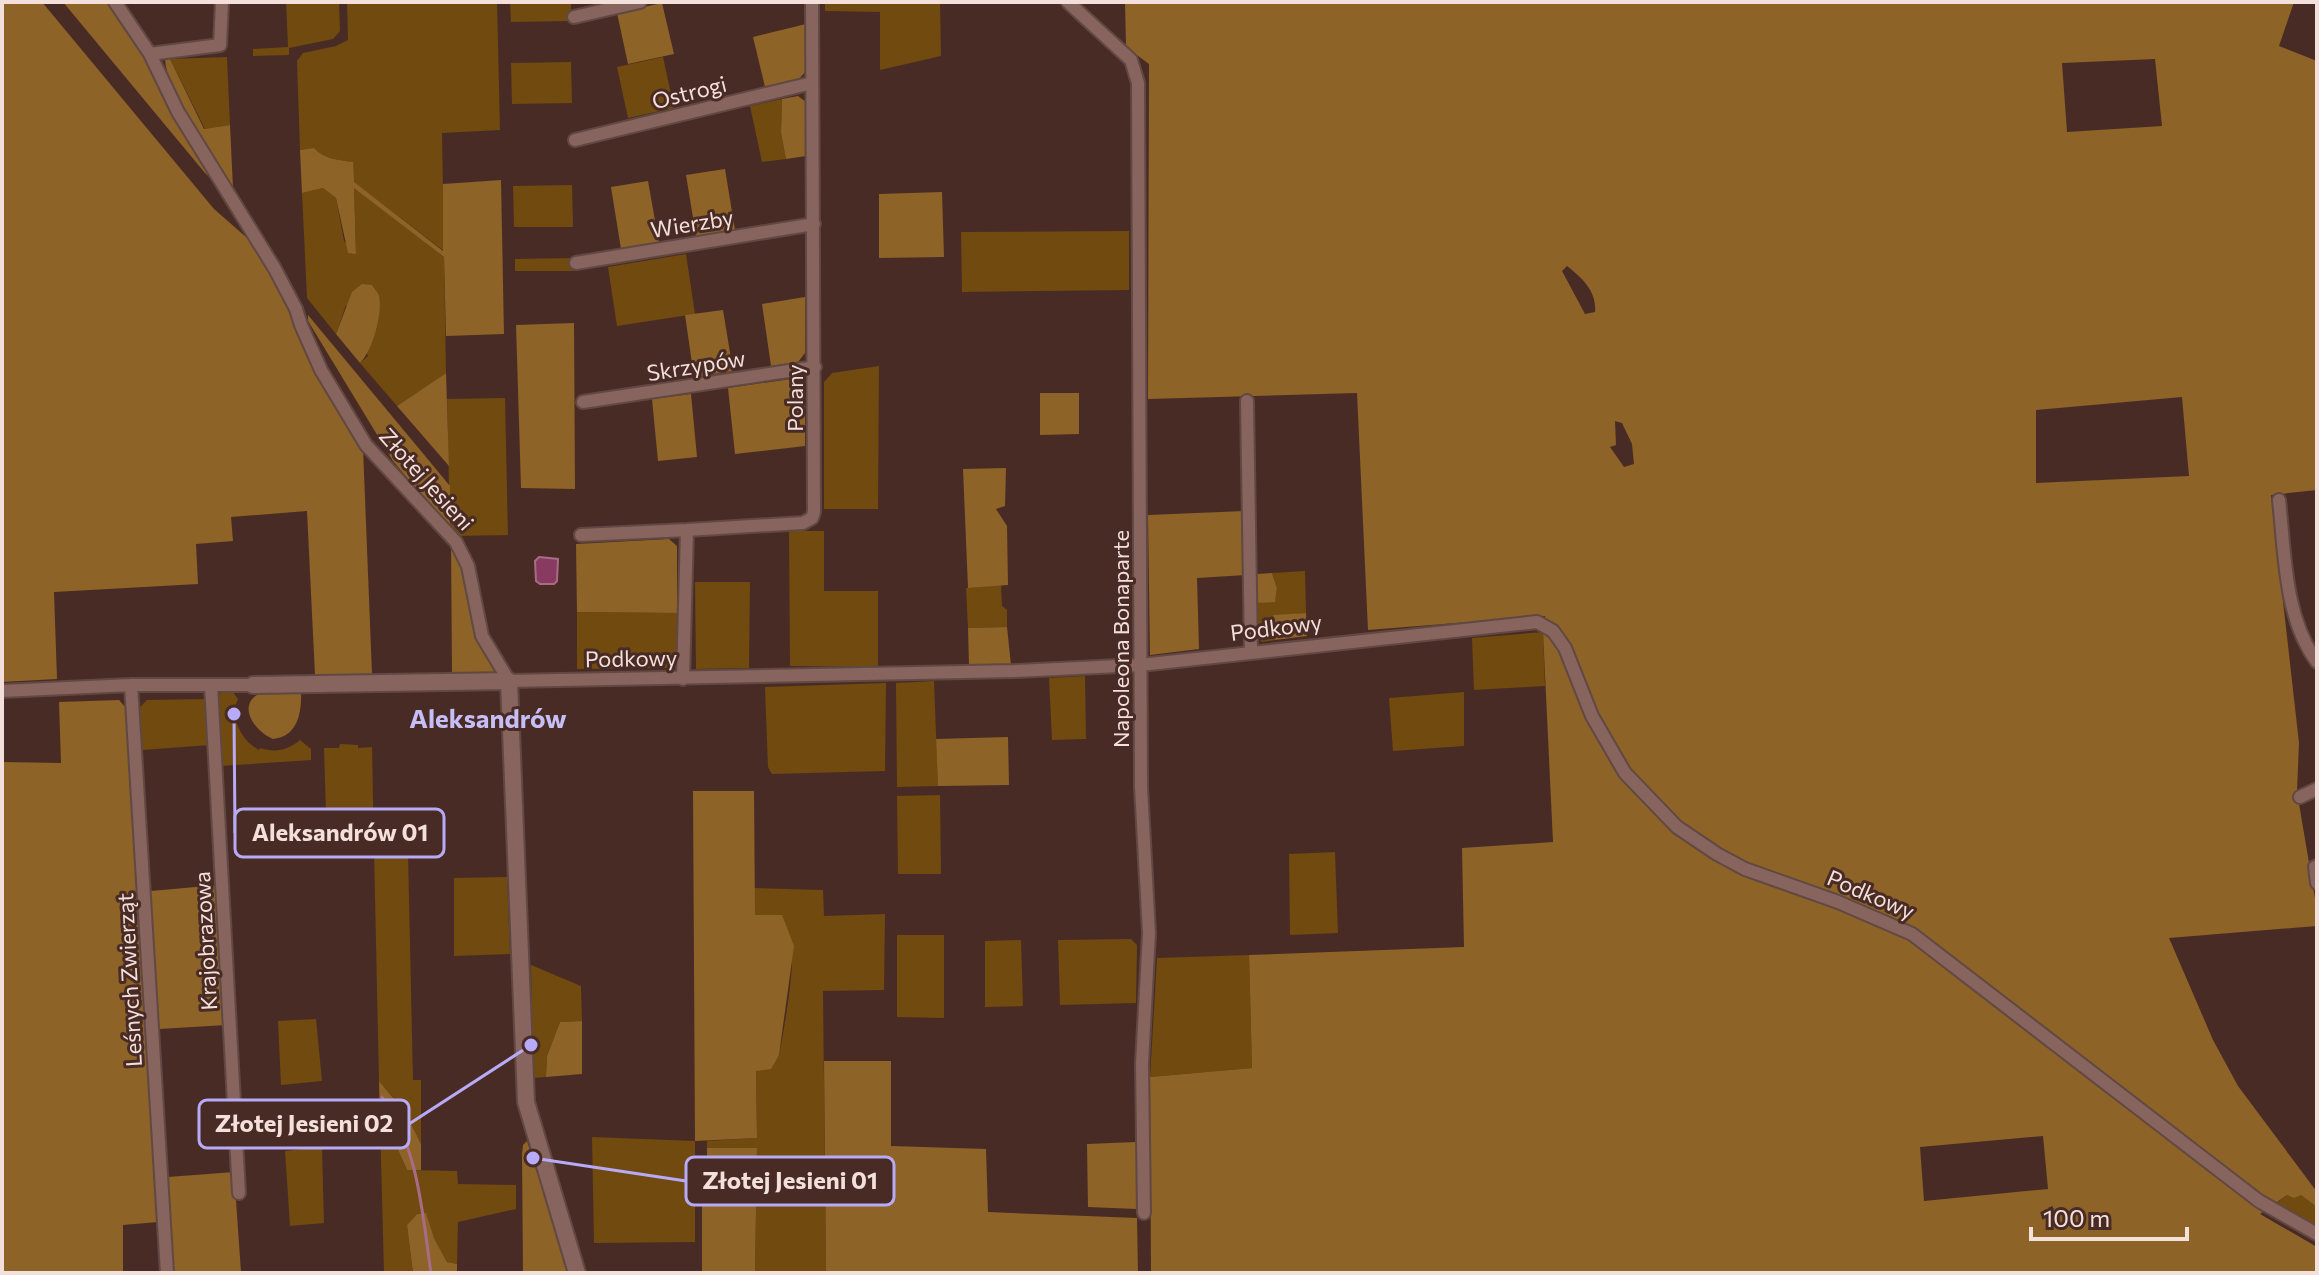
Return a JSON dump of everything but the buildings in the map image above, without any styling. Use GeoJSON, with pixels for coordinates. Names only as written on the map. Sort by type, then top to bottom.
{"type":"FeatureCollection","features":[{"type":"Feature","properties":{"kind":"street","name":"Złotej Jesieni"},"geometry":{"type":"LineString","coordinates":[[115,2],[150,54],[178,112],[275,269],[296,309],[321,370],[366,445],[465,555],[482,636],[509,681],[526,1102],[577,1273]]}},
{"type":"Feature","properties":{"kind":"street"},"geometry":{"type":"LineString","coordinates":[[150,54],[220,45],[222,2]]}},
{"type":"Feature","properties":{"kind":"street"},"geometry":{"type":"LineString","coordinates":[[574,17],[640,2]]}},
{"type":"Feature","properties":{"kind":"street","name":"Polany"},"geometry":{"type":"LineString","coordinates":[[687,530],[803,523],[812,518],[815,367],[812,2]]}},
{"type":"Feature","properties":{"kind":"street","name":"Napoleona Bonaparte"},"geometry":{"type":"LineString","coordinates":[[1068,2],[1124,52],[1134,65],[1138,83],[1141,787],[1149,933],[1142,1064],[1144,1213]]}},
{"type":"Feature","properties":{"kind":"street","name":"Ostrogi"},"geometry":{"type":"LineString","coordinates":[[575,140],[812,83]]}},
{"type":"Feature","properties":{"kind":"street","name":"Wierzby"},"geometry":{"type":"LineString","coordinates":[[576,263],[814,224]]}},
{"type":"Feature","properties":{"kind":"street","name":"Skrzypów"},"geometry":{"type":"LineString","coordinates":[[583,402],[815,367]]}},
{"type":"Feature","properties":{"kind":"street"},"geometry":{"type":"LineString","coordinates":[[1247,401],[1251,652]]}},
{"type":"Feature","properties":{"kind":"street"},"geometry":{"type":"LineString","coordinates":[[2279,500],[2295,621],[2317,662]]}},
{"type":"Feature","properties":{"kind":"street"},"geometry":{"type":"LineString","coordinates":[[581,535],[687,530],[683,679]]}},
{"type":"Feature","properties":{"kind":"street","name":"Podkowy"},"geometry":{"type":"LineString","coordinates":[[2,691],[131,685],[683,679],[1015,671],[1140,665],[1537,622],[1553,631],[1565,648],[1592,716],[1625,773],[1677,827],[1745,869],[1838,902],[1912,934],[2259,1201],[2317,1234]]}},
{"type":"Feature","properties":{"kind":"street","name":"Leśnych Zwierząt"},"geometry":{"type":"LineString","coordinates":[[131,685],[167,1273]]}},
{"type":"Feature","properties":{"kind":"street","name":"Krajobrazowa"},"geometry":{"type":"LineString","coordinates":[[211,685],[239,1193]]}},
{"type":"Feature","properties":{"kind":"street"},"geometry":{"type":"LineString","coordinates":[[2300,797],[2317,789]]}},
{"type":"Feature","properties":{"kind":"street"},"geometry":{"type":"LineString","coordinates":[[2316,866],[2317,883]]}},
{"type":"Feature","properties":{"kind":"shaded area"},"geometry":{"type":"Polygon","coordinates":[[[2,2],[42,2],[214,209],[254,244],[363,448],[372,674],[315,675],[307,511],[231,517],[233,541],[196,544],[198,584],[54,592],[57,679],[2,682],[2,2]]]}},
{"type":"Feature","properties":{"kind":"shaded area"},"geometry":{"type":"Polygon","coordinates":[[[63,2],[108,2],[149,61],[218,185],[205,173],[63,2]]]}},
{"type":"Feature","properties":{"kind":"shaded area"},"geometry":{"type":"Polygon","coordinates":[[[286,2],[339,2],[340,31],[333,39],[289,48],[289,55],[253,56],[253,49],[288,47],[286,2]]]}},
{"type":"Feature","properties":{"kind":"shaded area"},"geometry":{"type":"Polygon","coordinates":[[[347,2],[497,2],[500,130],[442,133],[444,251],[353,182],[352,162],[327,157],[314,148],[300,150],[297,61],[303,53],[336,46],[348,40],[347,2]]]}},
{"type":"Feature","properties":{"kind":"shaded area"},"geometry":{"type":"Polygon","coordinates":[[[510,2],[571,2],[571,21],[511,22],[510,2]]]}},
{"type":"Feature","properties":{"kind":"shaded area"},"geometry":{"type":"Polygon","coordinates":[[[825,2],[940,2],[941,56],[880,70],[880,12],[825,11],[825,2]]]}},
{"type":"Feature","properties":{"kind":"shaded area"},"geometry":{"type":"Polygon","coordinates":[[[1125,2],[2294,2],[2279,46],[2317,61],[2317,490],[2271,495],[2299,743],[2297,792],[2317,926],[2169,938],[2213,1040],[2238,1086],[2317,1192],[2316,1206],[2301,1195],[2294,1198],[2287,1195],[2260,1214],[2317,1247],[2317,1273],[1151,1273],[1150,1077],[1252,1068],[1249,955],[1464,947],[1462,848],[1553,842],[1543,632],[1545,616],[1368,630],[1357,393],[1148,399],[1149,64],[1126,47],[1125,2]],[[2155,59],[2062,63],[2067,132],[2162,126],[2155,59]],[[1567,266],[1562,271],[1585,314],[1595,312],[1594,298],[1587,286],[1567,266]],[[2182,397],[2036,410],[2036,483],[2189,476],[2182,397]],[[1615,421],[1616,445],[1610,447],[1624,467],[1634,464],[1632,444],[1622,423],[1615,421]],[[2043,1136],[1920,1147],[1924,1201],[2048,1189],[2043,1136]]]}},
{"type":"Feature","properties":{"kind":"shaded area"},"geometry":{"type":"Polygon","coordinates":[[[662,3],[674,54],[628,64],[617,13],[662,3]]]}},
{"type":"Feature","properties":{"kind":"shaded area"},"geometry":{"type":"Polygon","coordinates":[[[806,24],[806,71],[798,80],[765,87],[753,37],[806,24]]]}},
{"type":"Feature","properties":{"kind":"shaded area"},"geometry":{"type":"Polygon","coordinates":[[[227,57],[230,125],[205,129],[170,59],[227,57]]]}},
{"type":"Feature","properties":{"kind":"shaded area"},"geometry":{"type":"Polygon","coordinates":[[[663,57],[674,108],[628,118],[617,67],[663,57]]]}},
{"type":"Feature","properties":{"kind":"shaded area"},"geometry":{"type":"Polygon","coordinates":[[[165,59],[170,59],[204,129],[230,125],[233,188],[182,108],[165,59]]]}},
{"type":"Feature","properties":{"kind":"shaded area"},"geometry":{"type":"Polygon","coordinates":[[[571,62],[572,103],[512,104],[511,63],[571,62]]]}},
{"type":"Feature","properties":{"kind":"shaded area"},"geometry":{"type":"Polygon","coordinates":[[[798,96],[806,102],[806,156],[786,159],[781,133],[782,99],[798,96]]]}},
{"type":"Feature","properties":{"kind":"shaded area"},"geometry":{"type":"Polygon","coordinates":[[[782,99],[781,133],[786,159],[762,162],[750,106],[782,99]]]}},
{"type":"Feature","properties":{"kind":"shaded area"},"geometry":{"type":"Polygon","coordinates":[[[314,148],[327,157],[353,162],[354,182],[443,251],[443,184],[501,180],[504,334],[446,336],[444,257],[354,188],[356,254],[348,253],[336,198],[323,188],[302,193],[300,150],[314,148]]]}},
{"type":"Feature","properties":{"kind":"shaded area"},"geometry":{"type":"Polygon","coordinates":[[[725,169],[735,230],[696,236],[686,175],[725,169]]]}},
{"type":"Feature","properties":{"kind":"shaded area"},"geometry":{"type":"Polygon","coordinates":[[[648,181],[659,243],[621,249],[611,187],[648,181]]]}},
{"type":"Feature","properties":{"kind":"shaded area"},"geometry":{"type":"Polygon","coordinates":[[[572,185],[573,227],[514,227],[513,186],[572,185]]]}},
{"type":"Feature","properties":{"kind":"shaded area"},"geometry":{"type":"Polygon","coordinates":[[[354,187],[444,257],[446,373],[397,406],[360,363],[368,356],[346,305],[336,334],[307,298],[302,193],[323,188],[336,198],[344,241],[356,254],[354,187]]]}},
{"type":"Feature","properties":{"kind":"shaded area"},"geometry":{"type":"Polygon","coordinates":[[[942,192],[944,257],[879,258],[879,194],[942,192]]]}},
{"type":"Feature","properties":{"kind":"shaded area"},"geometry":{"type":"Polygon","coordinates":[[[1129,231],[1129,290],[962,292],[961,232],[1129,231]]]}},
{"type":"Feature","properties":{"kind":"shaded area"},"geometry":{"type":"Polygon","coordinates":[[[686,254],[695,314],[617,326],[608,267],[686,254]]]}},
{"type":"Feature","properties":{"kind":"shaded area"},"geometry":{"type":"Polygon","coordinates":[[[573,258],[573,271],[515,271],[515,259],[573,258]]]}},
{"type":"Feature","properties":{"kind":"shaded area"},"geometry":{"type":"Polygon","coordinates":[[[362,284],[372,285],[380,303],[372,341],[360,363],[336,334],[352,292],[362,284]]]}},
{"type":"Feature","properties":{"kind":"shaded area"},"geometry":{"type":"Polygon","coordinates":[[[805,297],[805,353],[798,362],[771,366],[762,304],[805,297]]]}},
{"type":"Feature","properties":{"kind":"shaded area"},"geometry":{"type":"Polygon","coordinates":[[[723,310],[733,371],[694,377],[685,315],[723,310]]]}},
{"type":"Feature","properties":{"kind":"shaded area"},"geometry":{"type":"Polygon","coordinates":[[[308,315],[450,486],[450,529],[393,461],[308,321],[308,315]]]}},
{"type":"Feature","properties":{"kind":"shaded area"},"geometry":{"type":"Polygon","coordinates":[[[574,323],[575,489],[521,488],[516,325],[574,323]]]}},
{"type":"Feature","properties":{"kind":"shaded area"},"geometry":{"type":"Polygon","coordinates":[[[879,366],[878,509],[824,509],[824,382],[832,373],[879,366]]]}},
{"type":"Feature","properties":{"kind":"shaded area"},"geometry":{"type":"Polygon","coordinates":[[[446,373],[449,466],[397,406],[446,373]]]}},
{"type":"Feature","properties":{"kind":"shaded area"},"geometry":{"type":"Polygon","coordinates":[[[798,378],[805,384],[805,446],[735,454],[728,388],[798,378]]]}},
{"type":"Feature","properties":{"kind":"shaded area"},"geometry":{"type":"Polygon","coordinates":[[[1040,393],[1079,393],[1079,434],[1040,435],[1040,393]]]}},
{"type":"Feature","properties":{"kind":"shaded area"},"geometry":{"type":"Polygon","coordinates":[[[691,394],[697,457],[658,461],[652,399],[691,394]]]}},
{"type":"Feature","properties":{"kind":"shaded area"},"geometry":{"type":"Polygon","coordinates":[[[505,398],[508,535],[455,536],[450,529],[447,399],[505,398]]]}},
{"type":"Feature","properties":{"kind":"shaded area"},"geometry":{"type":"Polygon","coordinates":[[[1006,468],[1005,506],[996,509],[1007,526],[1008,585],[968,588],[963,469],[1006,468]]]}},
{"type":"Feature","properties":{"kind":"shaded area"},"geometry":{"type":"Polygon","coordinates":[[[1245,511],[1246,575],[1197,578],[1199,649],[1150,655],[1148,515],[1245,511]]]}},
{"type":"Feature","properties":{"kind":"shaded area"},"geometry":{"type":"Polygon","coordinates":[[[789,531],[824,531],[824,591],[878,591],[878,667],[790,666],[789,531]]]}},
{"type":"Feature","properties":{"kind":"shaded area"},"geometry":{"type":"Polygon","coordinates":[[[669,539],[677,546],[677,613],[577,612],[576,544],[669,539]]]}},
{"type":"Feature","properties":{"kind":"shaded area"},"geometry":{"type":"Polygon","coordinates":[[[451,542],[464,569],[478,640],[496,672],[452,673],[451,542]]]}},
{"type":"Feature","properties":{"kind":"shaded area"},"geometry":{"type":"Polygon","coordinates":[[[539,557],[558,559],[557,581],[554,584],[536,581],[535,561],[539,557]]]}},
{"type":"Feature","properties":{"kind":"shaded area"},"geometry":{"type":"Polygon","coordinates":[[[1305,571],[1306,613],[1273,616],[1275,640],[1262,642],[1258,638],[1257,603],[1275,601],[1277,588],[1272,573],[1305,571]]]}},
{"type":"Feature","properties":{"kind":"shaded area"},"geometry":{"type":"Polygon","coordinates":[[[1272,573],[1277,588],[1275,602],[1257,603],[1257,574],[1272,573]]]}},
{"type":"Feature","properties":{"kind":"shaded area"},"geometry":{"type":"Polygon","coordinates":[[[695,582],[750,582],[749,668],[696,669],[695,582]]]}},
{"type":"Feature","properties":{"kind":"shaded area"},"geometry":{"type":"Polygon","coordinates":[[[1001,585],[1002,606],[1007,610],[1007,627],[968,628],[966,588],[1001,585]]]}},
{"type":"Feature","properties":{"kind":"shaded area"},"geometry":{"type":"Polygon","coordinates":[[[577,612],[677,613],[677,661],[670,668],[577,669],[577,612]]]}},
{"type":"Feature","properties":{"kind":"shaded area"},"geometry":{"type":"Polygon","coordinates":[[[1306,613],[1307,636],[1275,640],[1273,615],[1306,613]]]}},
{"type":"Feature","properties":{"kind":"shaded area"},"geometry":{"type":"Polygon","coordinates":[[[1007,627],[1011,665],[969,665],[968,628],[1007,627]]]}},
{"type":"Feature","properties":{"kind":"shaded area"},"geometry":{"type":"Polygon","coordinates":[[[1543,632],[1545,686],[1474,690],[1472,638],[1543,632]]]}},
{"type":"Feature","properties":{"kind":"shaded area"},"geometry":{"type":"Polygon","coordinates":[[[1085,676],[1086,739],[1052,740],[1049,678],[1085,676]]]}},
{"type":"Feature","properties":{"kind":"shaded area"},"geometry":{"type":"Polygon","coordinates":[[[934,681],[938,786],[897,787],[896,683],[934,681]]]}},
{"type":"Feature","properties":{"kind":"shaded area"},"geometry":{"type":"Polygon","coordinates":[[[886,683],[885,771],[772,774],[768,767],[765,687],[886,683]]]}},
{"type":"Feature","properties":{"kind":"shaded area"},"geometry":{"type":"Polygon","coordinates":[[[301,690],[297,722],[288,734],[273,739],[254,724],[249,710],[254,697],[267,691],[301,690]]]}},
{"type":"Feature","properties":{"kind":"shaded area"},"geometry":{"type":"Polygon","coordinates":[[[233,692],[238,699],[232,708],[232,718],[235,718],[250,744],[259,750],[277,750],[300,740],[311,749],[311,760],[220,766],[217,696],[233,692]]]}},
{"type":"Feature","properties":{"kind":"shaded area"},"geometry":{"type":"Polygon","coordinates":[[[1464,692],[1464,746],[1393,751],[1389,698],[1464,692]]]}},
{"type":"Feature","properties":{"kind":"shaded area"},"geometry":{"type":"Polygon","coordinates":[[[208,699],[210,745],[142,750],[139,708],[147,700],[208,699]]]}},
{"type":"Feature","properties":{"kind":"shaded area"},"geometry":{"type":"Polygon","coordinates":[[[119,700],[126,708],[158,1222],[123,1225],[123,1273],[2,1273],[2,762],[61,763],[59,702],[119,700]]]}},
{"type":"Feature","properties":{"kind":"shaded area"},"geometry":{"type":"Polygon","coordinates":[[[1008,737],[1009,785],[938,786],[936,739],[1008,737]]]}},
{"type":"Feature","properties":{"kind":"shaded area"},"geometry":{"type":"Polygon","coordinates":[[[340,744],[372,747],[374,850],[408,852],[413,1080],[421,1080],[421,1144],[406,1112],[379,1081],[374,851],[327,845],[324,748],[339,748],[340,744]]]}},
{"type":"Feature","properties":{"kind":"shaded area"},"geometry":{"type":"Polygon","coordinates":[[[693,791],[754,791],[755,915],[782,915],[794,946],[779,1055],[771,1069],[756,1071],[757,1138],[695,1141],[693,791]]]}},
{"type":"Feature","properties":{"kind":"shaded area"},"geometry":{"type":"Polygon","coordinates":[[[940,795],[941,874],[898,874],[897,796],[940,795]]]}},
{"type":"Feature","properties":{"kind":"shaded area"},"geometry":{"type":"Polygon","coordinates":[[[1335,852],[1338,933],[1290,935],[1289,854],[1335,852]]]}},
{"type":"Feature","properties":{"kind":"shaded area"},"geometry":{"type":"Polygon","coordinates":[[[507,877],[510,954],[454,956],[454,878],[507,877]]]}},
{"type":"Feature","properties":{"kind":"shaded area"},"geometry":{"type":"Polygon","coordinates":[[[218,885],[226,1025],[159,1029],[151,891],[218,885]]]}},
{"type":"Feature","properties":{"kind":"shaded area"},"geometry":{"type":"Polygon","coordinates":[[[754,888],[823,890],[824,916],[885,914],[884,990],[823,991],[826,1273],[755,1273],[757,1149],[707,1148],[707,1141],[757,1138],[756,1071],[779,1055],[781,1045],[791,972],[791,941],[785,930],[755,915],[754,888]]]}},
{"type":"Feature","properties":{"kind":"shaded area"},"geometry":{"type":"Polygon","coordinates":[[[897,935],[944,935],[944,1018],[897,1017],[897,935]]]}},
{"type":"Feature","properties":{"kind":"shaded area"},"geometry":{"type":"Polygon","coordinates":[[[1131,939],[1137,945],[1136,1003],[1060,1005],[1058,940],[1131,939]]]}},
{"type":"Feature","properties":{"kind":"shaded area"},"geometry":{"type":"Polygon","coordinates":[[[1021,940],[1023,1006],[985,1007],[985,941],[1021,940]]]}},
{"type":"Feature","properties":{"kind":"shaded area"},"geometry":{"type":"Polygon","coordinates":[[[1249,955],[1252,1068],[1150,1077],[1157,958],[1249,955]]]}},
{"type":"Feature","properties":{"kind":"shaded area"},"geometry":{"type":"Polygon","coordinates":[[[531,965],[581,986],[582,1021],[560,1022],[547,1056],[546,1077],[533,1078],[531,965]]]}},
{"type":"Feature","properties":{"kind":"shaded area"},"geometry":{"type":"Polygon","coordinates":[[[316,1019],[322,1081],[281,1085],[278,1021],[316,1019]]]}},
{"type":"Feature","properties":{"kind":"shaded area"},"geometry":{"type":"Polygon","coordinates":[[[582,1021],[582,1074],[546,1077],[547,1056],[560,1022],[582,1021]]]}},
{"type":"Feature","properties":{"kind":"shaded area"},"geometry":{"type":"Polygon","coordinates":[[[824,1061],[891,1061],[891,1146],[986,1149],[988,1212],[1137,1218],[1138,1273],[826,1273],[824,1061]]]}},
{"type":"Feature","properties":{"kind":"shaded area"},"geometry":{"type":"Polygon","coordinates":[[[379,1081],[406,1113],[421,1144],[421,1170],[407,1170],[395,1143],[380,1121],[379,1081]]]}},
{"type":"Feature","properties":{"kind":"shaded area"},"geometry":{"type":"Polygon","coordinates":[[[380,1121],[395,1143],[407,1170],[457,1171],[458,1184],[516,1185],[516,1209],[458,1222],[457,1264],[447,1262],[425,1213],[417,1214],[407,1225],[413,1273],[384,1273],[380,1121]]]}},
{"type":"Feature","properties":{"kind":"shaded area"},"geometry":{"type":"Polygon","coordinates":[[[592,1137],[695,1141],[695,1242],[594,1243],[592,1137]]]}},
{"type":"Feature","properties":{"kind":"shaded area"},"geometry":{"type":"Polygon","coordinates":[[[527,1141],[537,1172],[540,1172],[570,1273],[523,1273],[522,1154],[527,1141]]]}},
{"type":"Feature","properties":{"kind":"shaded area"},"geometry":{"type":"Polygon","coordinates":[[[1136,1142],[1137,1209],[1088,1207],[1087,1144],[1136,1142]]]}},
{"type":"Feature","properties":{"kind":"shaded area"},"geometry":{"type":"Polygon","coordinates":[[[322,1147],[324,1223],[290,1226],[285,1151],[322,1147]]]}},
{"type":"Feature","properties":{"kind":"shaded area"},"geometry":{"type":"Polygon","coordinates":[[[707,1148],[757,1148],[755,1273],[702,1273],[702,1161],[707,1161],[707,1148]]]}},
{"type":"Feature","properties":{"kind":"shaded area"},"geometry":{"type":"Polygon","coordinates":[[[234,1172],[241,1272],[173,1273],[168,1177],[234,1172]]]}},
{"type":"Feature","properties":{"kind":"shaded area"},"geometry":{"type":"Polygon","coordinates":[[[2300,1194],[2317,1205],[2317,1229],[2274,1205],[2287,1195],[2300,1194]]]}},
{"type":"Feature","properties":{"kind":"shaded area"},"geometry":{"type":"Polygon","coordinates":[[[426,1213],[434,1238],[447,1262],[457,1264],[457,1273],[413,1273],[407,1225],[417,1214],[426,1213]]]}},
{"type":"Feature","properties":{"kind":"waterway"},"geometry":{"type":"LineString","coordinates":[[382,1097],[404,1138],[411,1159],[431,1273]]}},
{"type":"Feature","properties":{"kind":"place","name":"Aleksandrów 01"},"geometry":{"type":"Point","coordinates":[234,714]}},
{"type":"Feature","properties":{"kind":"place","name":"Złotej Jesieni 02"},"geometry":{"type":"Point","coordinates":[531,1045]}},
{"type":"Feature","properties":{"kind":"place","name":"Złotej Jesieni 01"},"geometry":{"type":"Point","coordinates":[533,1158]}},
{"type":"Feature","properties":{"kind":"district","name":"Aleksandrów"},"geometry":{"type":"Point","coordinates":[488,717]}}]}
